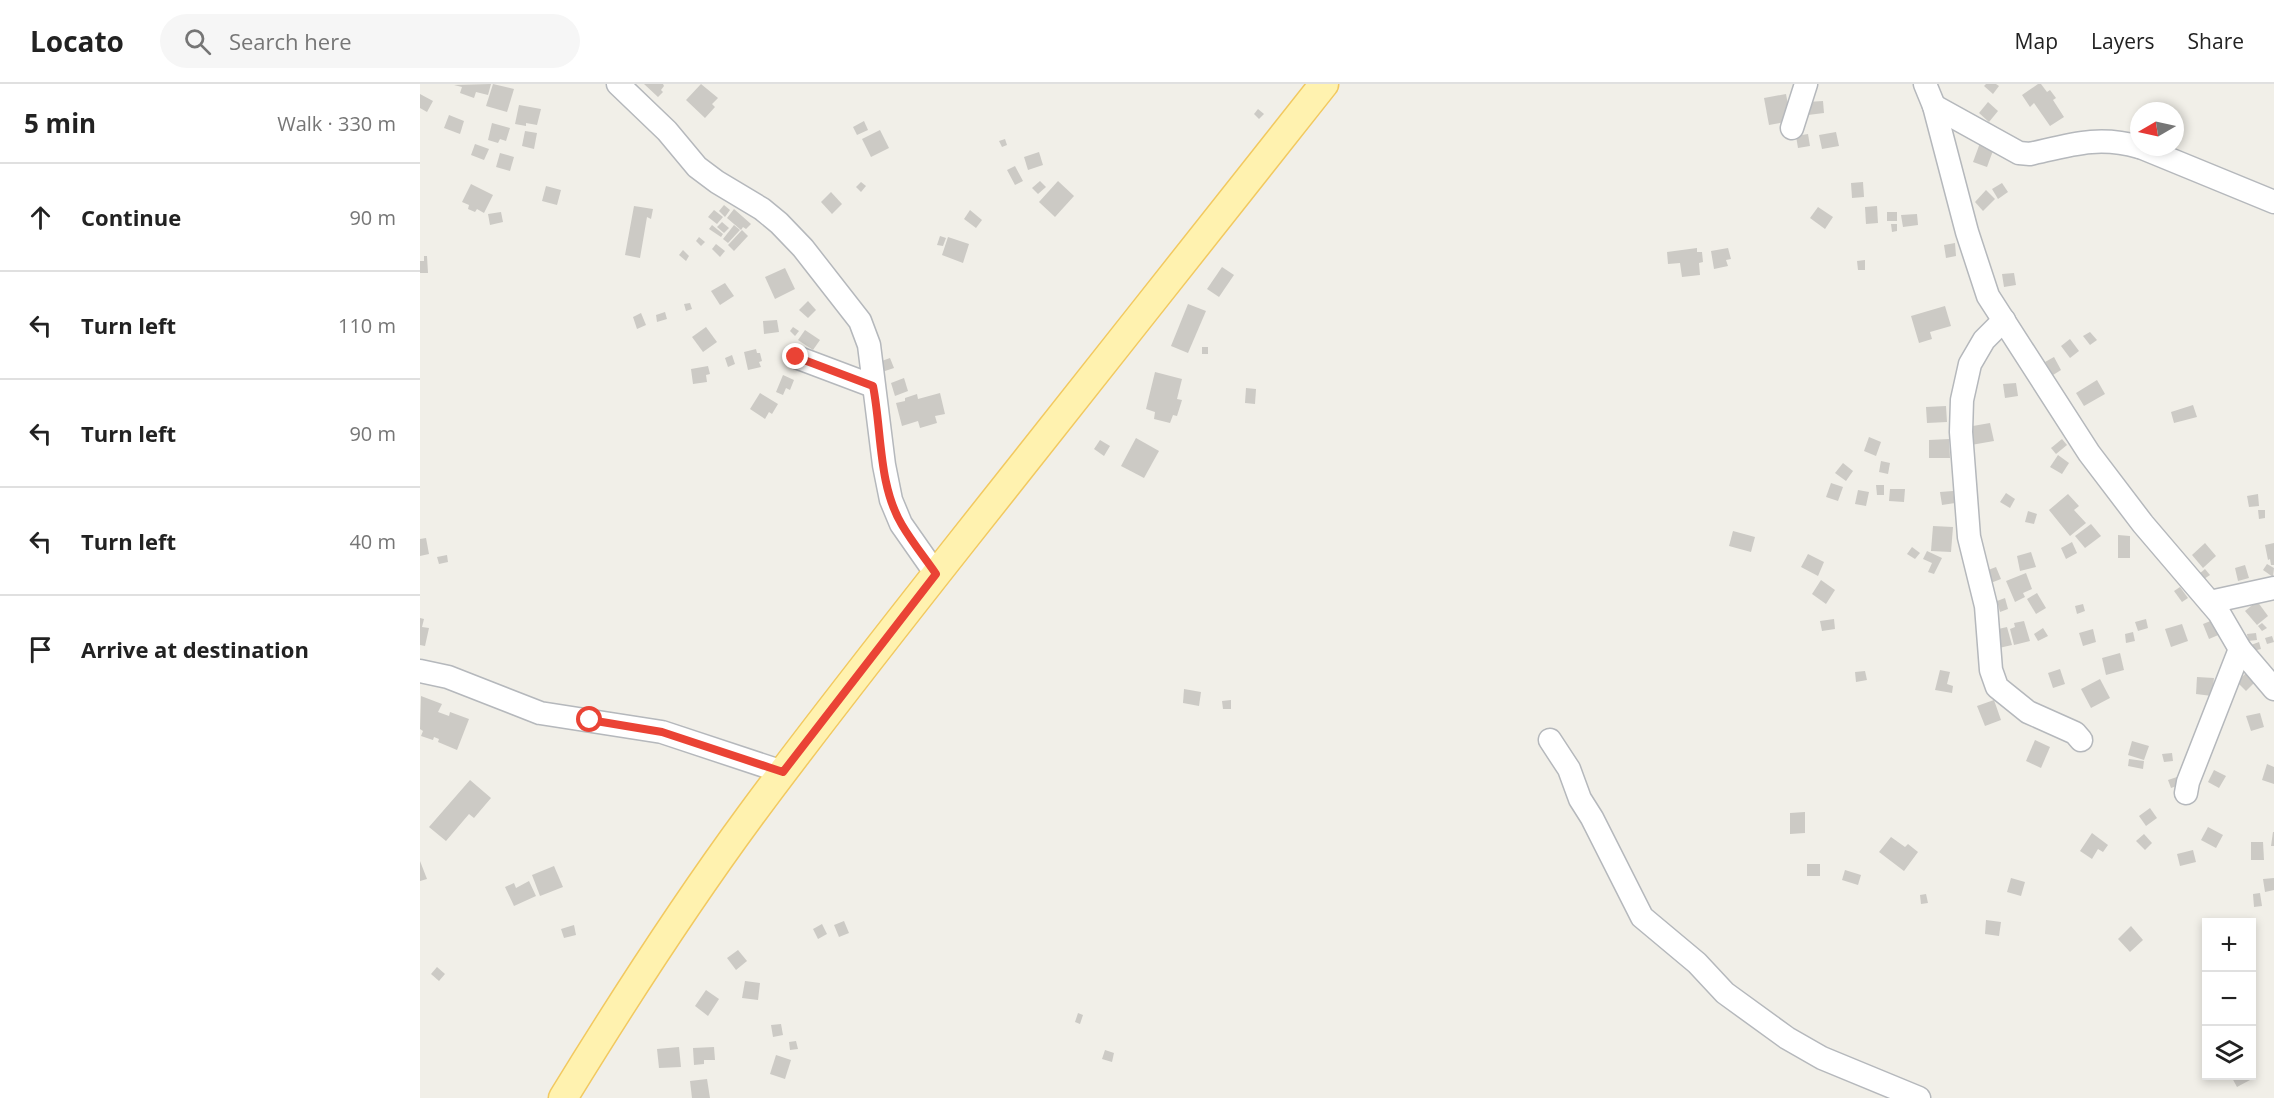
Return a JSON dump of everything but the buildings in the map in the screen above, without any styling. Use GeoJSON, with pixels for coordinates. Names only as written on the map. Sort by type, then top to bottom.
{"type":"FeatureCollection","features":[{"type":"Feature","properties":{"kind":"main road"},"geometry":{"type":"LineString","coordinates":[[563,1098],[671,930],[783,772],[936,574],[1324,84]]}},
{"type":"Feature","properties":{"kind":"street"},"geometry":{"type":"LineString","coordinates":[[618,84],[667,131],[697,167],[779,223],[803,248],[860,321],[869,345],[884,465],[891,500],[901,524],[936,574]]}},
{"type":"Feature","properties":{"kind":"street"},"geometry":{"type":"LineString","coordinates":[[1792,128],[1806,84]]}},
{"type":"Feature","properties":{"kind":"street"},"geometry":{"type":"LineString","coordinates":[[1925,84],[1934,106],[1982,282],[1988,296],[2089,453],[2143,524],[2219,613],[2240,649],[2274,689]]}},
{"type":"Feature","properties":{"kind":"street"},"geometry":{"type":"LineString","coordinates":[[1934,106],[2019,153],[2030,154],[2100,140],[2130,144]]}},
{"type":"Feature","properties":{"kind":"street"},"geometry":{"type":"LineString","coordinates":[[2162,156],[2274,202]]}},
{"type":"Feature","properties":{"kind":"street"},"geometry":{"type":"LineString","coordinates":[[2004,320],[1984,340],[1970,364],[1961,411],[1960,432],[1969,537],[1986,606],[1991,670],[1997,687],[2028,712],[2075,733],[2081,740]]}},
{"type":"Feature","properties":{"kind":"street"},"geometry":{"type":"LineString","coordinates":[[796,357],[873,386]]}},
{"type":"Feature","properties":{"kind":"street"},"geometry":{"type":"LineString","coordinates":[[2210,602],[2274,588]]}},
{"type":"Feature","properties":{"kind":"street"},"geometry":{"type":"LineString","coordinates":[[2186,793],[2188,782],[2240,649]]}},
{"type":"Feature","properties":{"kind":"street"},"geometry":{"type":"LineString","coordinates":[[420,671],[448,677],[540,713],[662,732],[783,772]]}},
{"type":"Feature","properties":{"kind":"street"},"geometry":{"type":"LineString","coordinates":[[1550,740],[1569,769],[1580,799],[1642,917],[1697,963],[1725,993],[1787,1038],[1822,1058],[1919,1098]]}},
{"type":"Feature","properties":{"kind":"route"},"geometry":{"type":"LineString","coordinates":[[590,720],[662,732],[783,772],[936,574],[901,524],[891,500],[873,386],[796,357]]}}]}
